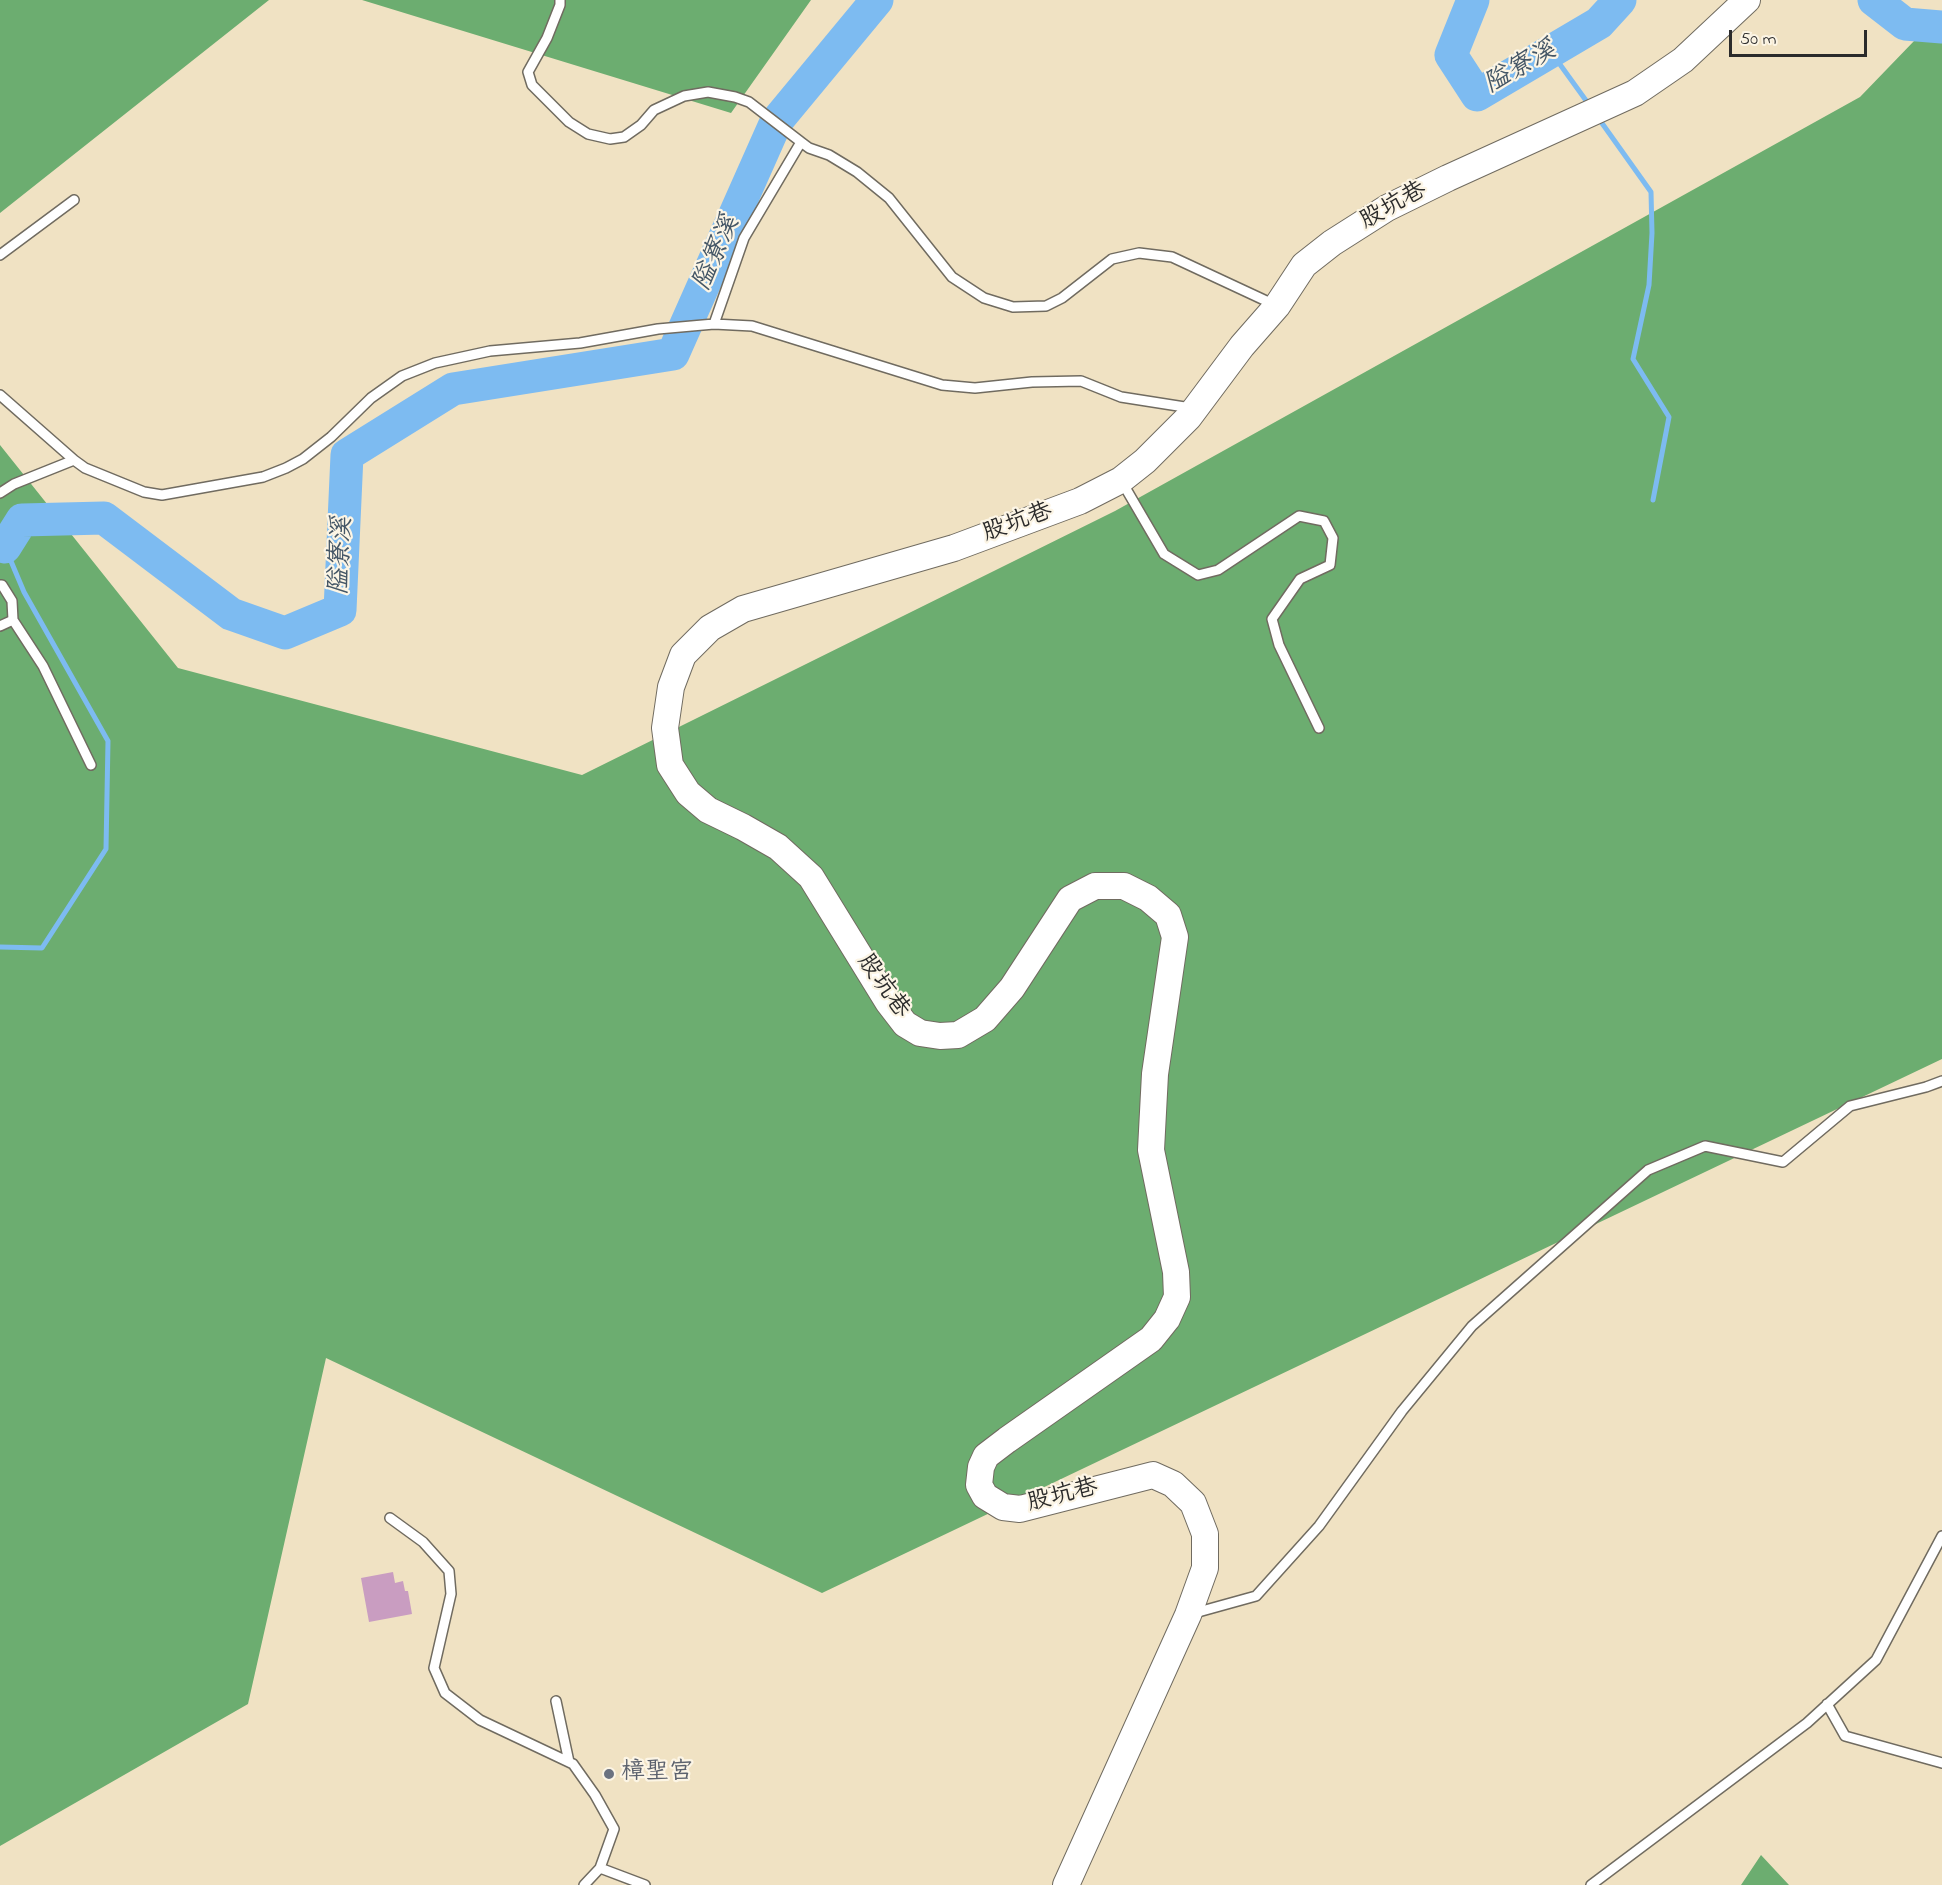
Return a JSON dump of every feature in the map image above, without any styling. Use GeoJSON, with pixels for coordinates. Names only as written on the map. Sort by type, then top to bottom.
{"type":"FeatureCollection","features":[{"type":"Feature","properties":{"kind":"street","name":"股坑巷"},"geometry":{"type":"LineString","coordinates":[[1066,1885],[1188,1615],[1204,1568],[1205,1534],[1193,1503],[1173,1485],[1153,1475],[1020,1509],[1003,1508],[985,1496],[979,1485],[981,1467],[986,1456],[1151,1339],[1167,1319],[1177,1297],[1176,1272],[1151,1150],[1155,1074],[1175,937],[1168,915],[1148,898],[1124,886],[1095,886],[1070,899],[1012,988],[985,1019],[958,1035],[940,1036],[920,1033],[905,1024],[888,1002],[811,877],[778,847],[708,810],[688,793],[670,765],[665,728],[671,687],[683,656],[710,628],[743,609],[954,548],[1080,501],[1121,480],[1145,460],[1196,408],[1242,346],[1277,306],[1304,265],[1332,243],[1386,208],[1448,177],[1635,93],[1683,60],[1747,0]]}},
{"type":"Feature","properties":{"kind":"lane"},"geometry":{"type":"LineString","coordinates":[[560,0],[547,38],[528,72],[532,85],[569,122],[588,134],[610,139],[624,137],[641,125],[654,110],[684,96],[708,92],[735,97],[760,109],[809,148],[829,154],[857,172],[890,198],[952,278],[984,298],[1012,307],[1046,306],[1062,298],[1112,259],[1139,253],[1172,257],[1277,306]]}},
{"type":"Feature","properties":{"kind":"lane"},"geometry":{"type":"LineString","coordinates":[[714,324],[744,238],[801,142]]}},
{"type":"Feature","properties":{"kind":"lane"},"geometry":{"type":"LineString","coordinates":[[0,255],[74,200]]}},
{"type":"Feature","properties":{"kind":"lane"},"geometry":{"type":"LineString","coordinates":[[0,395],[85,468],[144,492],[162,495],[263,477],[303,459],[331,437],[371,398],[402,376],[435,363],[490,351],[580,343],[658,329],[714,324],[752,326],[942,385],[975,388],[1032,382],[1081,381],[1121,397],[1196,408]]}},
{"type":"Feature","properties":{"kind":"lane"},"geometry":{"type":"LineString","coordinates":[[0,493],[14,484],[74,460]]}},
{"type":"Feature","properties":{"kind":"lane"},"geometry":{"type":"LineString","coordinates":[[1121,480],[1164,554],[1198,575],[1218,570],[1299,516],[1324,521],[1333,538],[1330,566],[1300,579],[1272,619],[1279,645],[1319,728]]}},
{"type":"Feature","properties":{"kind":"lane"},"geometry":{"type":"LineString","coordinates":[[0,585],[12,601],[13,620],[43,666],[91,765]]}},
{"type":"Feature","properties":{"kind":"lane"},"geometry":{"type":"LineString","coordinates":[[0,626],[13,620]]}},
{"type":"Feature","properties":{"kind":"lane"},"geometry":{"type":"LineString","coordinates":[[1188,1615],[1256,1596],[1319,1526],[1402,1411],[1472,1326],[1648,1170],[1705,1146],[1783,1162],[1850,1106],[1942,1081]]}},
{"type":"Feature","properties":{"kind":"lane"},"geometry":{"type":"LineString","coordinates":[[390,1518],[423,1542],[448,1571],[451,1594],[434,1668],[445,1693],[480,1720],[573,1764],[615,1829],[600,1868],[584,1885]]}},
{"type":"Feature","properties":{"kind":"lane"},"geometry":{"type":"LineString","coordinates":[[1591,1885],[1807,1723],[1876,1660],[1942,1536]]}},
{"type":"Feature","properties":{"kind":"lane"},"geometry":{"type":"LineString","coordinates":[[556,1701],[569,1762]]}},
{"type":"Feature","properties":{"kind":"lane"},"geometry":{"type":"LineString","coordinates":[[1827,1704],[1845,1736],[1942,1763]]}},
{"type":"Feature","properties":{"kind":"lane"},"geometry":{"type":"LineString","coordinates":[[600,1868],[645,1885]]}},
{"type":"Feature","properties":{"kind":"green space"},"geometry":{"type":"Polygon","coordinates":[[[0,0],[269,0],[0,213],[0,0]]]}},
{"type":"Feature","properties":{"kind":"green space"},"geometry":{"type":"Polygon","coordinates":[[[362,0],[811,0],[731,113],[362,0]]]}},
{"type":"Feature","properties":{"kind":"green space"},"geometry":{"type":"Polygon","coordinates":[[[1942,12],[1942,1059],[822,1593],[326,1358],[248,1704],[0,1846],[0,445],[178,668],[582,775],[1115,511],[1860,97],[1942,12]]]}},
{"type":"Feature","properties":{"kind":"green space"},"geometry":{"type":"Polygon","coordinates":[[[1761,1855],[1789,1885],[1741,1885],[1761,1855]]]}},
{"type":"Feature","properties":{"kind":"building"},"geometry":{"type":"Polygon","coordinates":[[[393,1572],[395,1583],[403,1581],[405,1591],[408,1591],[412,1614],[369,1622],[361,1578],[393,1572]]]}},
{"type":"Feature","properties":{"kind":"waterway","name":"隘寮溪"},"geometry":{"type":"LineString","coordinates":[[5,547],[22,520],[104,518],[231,614],[285,633],[340,610],[347,455],[453,389],[673,354],[776,122],[877,0]]}},
{"type":"Feature","properties":{"kind":"waterway","name":"隘寮溪"},"geometry":{"type":"LineString","coordinates":[[1473,0],[1451,55],[1477,95],[1599,23],[1620,0]]}},
{"type":"Feature","properties":{"kind":"waterway","name":"隘寮溪"},"geometry":{"type":"LineString","coordinates":[[1874,0],[1905,24],[1942,27]]}},
{"type":"Feature","properties":{"kind":"waterway"},"geometry":{"type":"LineString","coordinates":[[1551,52],[1590,106]]}},
{"type":"Feature","properties":{"kind":"waterway"},"geometry":{"type":"LineString","coordinates":[[1599,119],[1651,192],[1652,233],[1649,285],[1633,359],[1669,417],[1653,500]]}},
{"type":"Feature","properties":{"kind":"waterway","name":"隘寮溪"},"geometry":{"type":"LineString","coordinates":[[0,552],[5,547],[24,592],[108,741],[106,849],[42,948],[0,947]]}},
{"type":"Feature","properties":{"kind":"place","name":"樟聖宮"},"geometry":{"type":"Point","coordinates":[609,1774]}}]}
